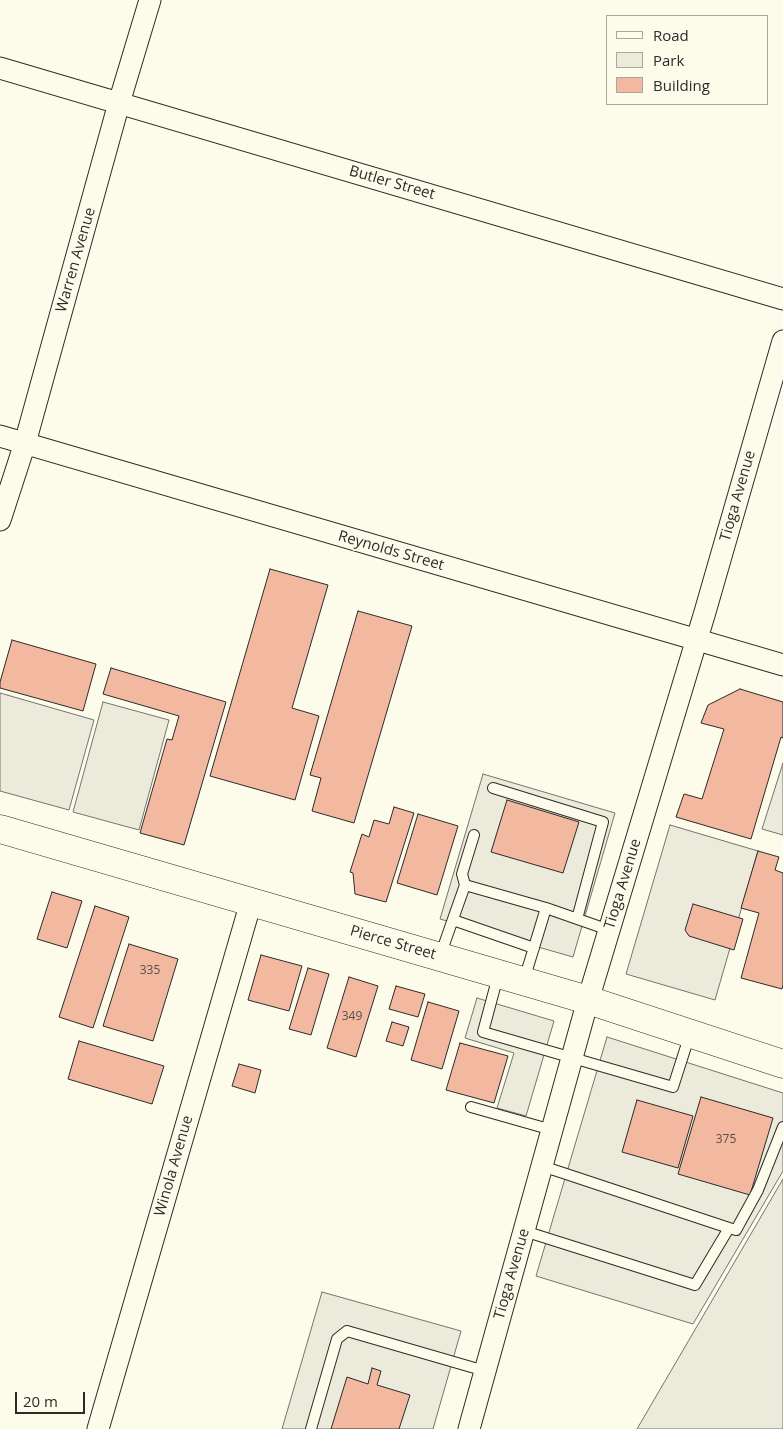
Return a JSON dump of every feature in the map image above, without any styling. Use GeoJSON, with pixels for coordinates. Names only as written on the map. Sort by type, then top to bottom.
{"type":"FeatureCollection","features":[{"type":"Feature","properties":{"kind":"main road","name":"Pierce Street"},"geometry":{"type":"LineString","coordinates":[[0,829],[588,1000],[783,1064]]}},
{"type":"Feature","properties":{"kind":"street","name":"Warren Avenue"},"geometry":{"type":"LineString","coordinates":[[0,520],[25,443],[150,0]]}},
{"type":"Feature","properties":{"kind":"street","name":"Butler Street"},"geometry":{"type":"LineString","coordinates":[[0,68],[783,299]]}},
{"type":"Feature","properties":{"kind":"street","name":"Tioga Avenue"},"geometry":{"type":"LineString","coordinates":[[469,1429],[588,1000],[783,341]]}},
{"type":"Feature","properties":{"kind":"street","name":"Reynolds Street"},"geometry":{"type":"LineString","coordinates":[[0,436],[783,665]]}},
{"type":"Feature","properties":{"kind":"street","name":"Winola Avenue"},"geometry":{"type":"LineString","coordinates":[[98,1429],[251,902]]}},
{"type":"Feature","properties":{"kind":"lane"},"geometry":{"type":"LineString","coordinates":[[494,788],[602,822],[577,919]]}},
{"type":"Feature","properties":{"kind":"lane"},"geometry":{"type":"LineString","coordinates":[[440,957],[465,885],[462,874],[474,835]]}},
{"type":"Feature","properties":{"kind":"lane"},"geometry":{"type":"LineString","coordinates":[[465,885],[546,908],[609,930]]}},
{"type":"Feature","properties":{"kind":"lane"},"geometry":{"type":"LineString","coordinates":[[524,981],[546,908]]}},
{"type":"Feature","properties":{"kind":"lane"},"geometry":{"type":"LineString","coordinates":[[453,920],[534,948]]}},
{"type":"Feature","properties":{"kind":"lane"},"geometry":{"type":"LineString","coordinates":[[498,974],[482,1032],[673,1087],[690,1033]]}},
{"type":"Feature","properties":{"kind":"lane"},"geometry":{"type":"LineString","coordinates":[[471,1107],[552,1130]]}},
{"type":"Feature","properties":{"kind":"lane"},"geometry":{"type":"LineString","coordinates":[[542,1166],[736,1230],[758,1190],[783,1128]]}},
{"type":"Feature","properties":{"kind":"lane"},"geometry":{"type":"LineString","coordinates":[[524,1231],[695,1284],[729,1228]]}},
{"type":"Feature","properties":{"kind":"lane"},"geometry":{"type":"LineString","coordinates":[[311,1429],[337,1339],[347,1331],[485,1372]]}},
{"type":"Feature","properties":{"kind":"green space"},"geometry":{"type":"Polygon","coordinates":[[[783,1179],[783,1429],[637,1429],[783,1179]]]}},
{"type":"Feature","properties":{"kind":"shaded area"},"geometry":{"type":"Polygon","coordinates":[[[0,693],[94,720],[69,810],[0,791],[0,693]]]}},
{"type":"Feature","properties":{"kind":"shaded area"},"geometry":{"type":"Polygon","coordinates":[[[103,702],[169,720],[139,830],[73,812],[103,702]]]}},
{"type":"Feature","properties":{"kind":"shaded area"},"geometry":{"type":"Polygon","coordinates":[[[783,763],[783,835],[762,829],[783,763]]]}},
{"type":"Feature","properties":{"kind":"shaded area"},"geometry":{"type":"Polygon","coordinates":[[[483,774],[615,813],[573,957],[440,919],[483,774]]]}},
{"type":"Feature","properties":{"kind":"shaded area"},"geometry":{"type":"Polygon","coordinates":[[[670,825],[758,851],[715,1000],[626,974],[670,825]]]}},
{"type":"Feature","properties":{"kind":"shaded area"},"geometry":{"type":"Polygon","coordinates":[[[477,998],[554,1021],[526,1116],[497,1108],[514,1053],[465,1038],[477,998]]]}},
{"type":"Feature","properties":{"kind":"shaded area"},"geometry":{"type":"Polygon","coordinates":[[[607,1037],[783,1093],[783,1171],[693,1324],[536,1276],[607,1037]]]}},
{"type":"Feature","properties":{"kind":"shaded area"},"geometry":{"type":"Polygon","coordinates":[[[322,1292],[461,1331],[433,1429],[282,1429],[322,1292]]]}},
{"type":"Feature","properties":{"kind":"building"},"geometry":{"type":"Polygon","coordinates":[[[270,569],[328,585],[292,708],[319,716],[295,800],[210,776],[270,569]]]}},
{"type":"Feature","properties":{"kind":"building"},"geometry":{"type":"Polygon","coordinates":[[[358,611],[412,626],[354,823],[312,811],[321,778],[310,775],[358,611]]]}},
{"type":"Feature","properties":{"kind":"building"},"geometry":{"type":"Polygon","coordinates":[[[12,640],[96,664],[83,711],[0,688],[12,640]]]}},
{"type":"Feature","properties":{"kind":"building"},"geometry":{"type":"Polygon","coordinates":[[[111,668],[226,702],[184,845],[140,833],[167,739],[172,740],[179,716],[103,694],[111,668]]]}},
{"type":"Feature","properties":{"kind":"building"},"geometry":{"type":"Polygon","coordinates":[[[740,689],[783,702],[783,738],[781,737],[751,839],[676,817],[684,794],[702,799],[724,729],[701,723],[708,705],[740,689]]]}},
{"type":"Feature","properties":{"kind":"building"},"geometry":{"type":"Polygon","coordinates":[[[507,800],[579,822],[563,873],[491,852],[507,800]]]}},
{"type":"Feature","properties":{"kind":"building"},"geometry":{"type":"Polygon","coordinates":[[[394,807],[414,813],[386,902],[355,894],[353,873],[350,872],[362,834],[369,837],[374,820],[389,824],[394,807]]]}},
{"type":"Feature","properties":{"kind":"building"},"geometry":{"type":"Polygon","coordinates":[[[418,814],[458,826],[437,895],[397,883],[418,814]]]}},
{"type":"Feature","properties":{"kind":"building"},"geometry":{"type":"Polygon","coordinates":[[[758,851],[779,857],[775,870],[783,873],[782,989],[741,978],[759,913],[741,908],[758,851]]]}},
{"type":"Feature","properties":{"kind":"building"},"geometry":{"type":"Polygon","coordinates":[[[52,892],[82,901],[67,948],[37,939],[52,892]]]}},
{"type":"Feature","properties":{"kind":"building"},"geometry":{"type":"Polygon","coordinates":[[[693,904],[743,919],[734,950],[689,936],[685,930],[693,904]]]}},
{"type":"Feature","properties":{"kind":"building"},"geometry":{"type":"Polygon","coordinates":[[[95,906],[129,917],[93,1028],[59,1017],[95,906]]]}},
{"type":"Feature","properties":{"kind":"building"},"geometry":{"type":"Polygon","coordinates":[[[129,944],[178,959],[153,1041],[103,1026],[129,944]]]}},
{"type":"Feature","properties":{"kind":"building"},"geometry":{"type":"Polygon","coordinates":[[[261,955],[302,966],[289,1011],[248,1000],[261,955]]]}},
{"type":"Feature","properties":{"kind":"building"},"geometry":{"type":"Polygon","coordinates":[[[308,968],[329,974],[311,1035],[289,1029],[308,968]]]}},
{"type":"Feature","properties":{"kind":"building"},"geometry":{"type":"Polygon","coordinates":[[[349,977],[378,986],[356,1057],[327,1048],[349,977]]]}},
{"type":"Feature","properties":{"kind":"building"},"geometry":{"type":"Polygon","coordinates":[[[396,986],[425,994],[418,1017],[389,1009],[396,986]]]}},
{"type":"Feature","properties":{"kind":"building"},"geometry":{"type":"Polygon","coordinates":[[[428,1002],[459,1011],[442,1069],[411,1060],[428,1002]]]}},
{"type":"Feature","properties":{"kind":"building"},"geometry":{"type":"Polygon","coordinates":[[[392,1022],[409,1027],[403,1046],[386,1041],[392,1022]]]}},
{"type":"Feature","properties":{"kind":"building"},"geometry":{"type":"Polygon","coordinates":[[[79,1041],[164,1066],[152,1104],[68,1079],[79,1041]]]}},
{"type":"Feature","properties":{"kind":"building"},"geometry":{"type":"Polygon","coordinates":[[[460,1043],[508,1056],[494,1103],[446,1090],[460,1043]]]}},
{"type":"Feature","properties":{"kind":"building"},"geometry":{"type":"Polygon","coordinates":[[[239,1064],[261,1070],[255,1093],[232,1086],[239,1064]]]}},
{"type":"Feature","properties":{"kind":"building"},"geometry":{"type":"Polygon","coordinates":[[[701,1097],[773,1118],[750,1195],[678,1174],[701,1097]]]}},
{"type":"Feature","properties":{"kind":"building"},"geometry":{"type":"Polygon","coordinates":[[[637,1100],[693,1116],[678,1168],[622,1152],[637,1100]]]}},
{"type":"Feature","properties":{"kind":"building"},"geometry":{"type":"Polygon","coordinates":[[[372,1368],[381,1371],[377,1385],[410,1395],[399,1429],[331,1429],[347,1377],[368,1384],[372,1368]]]}}]}
